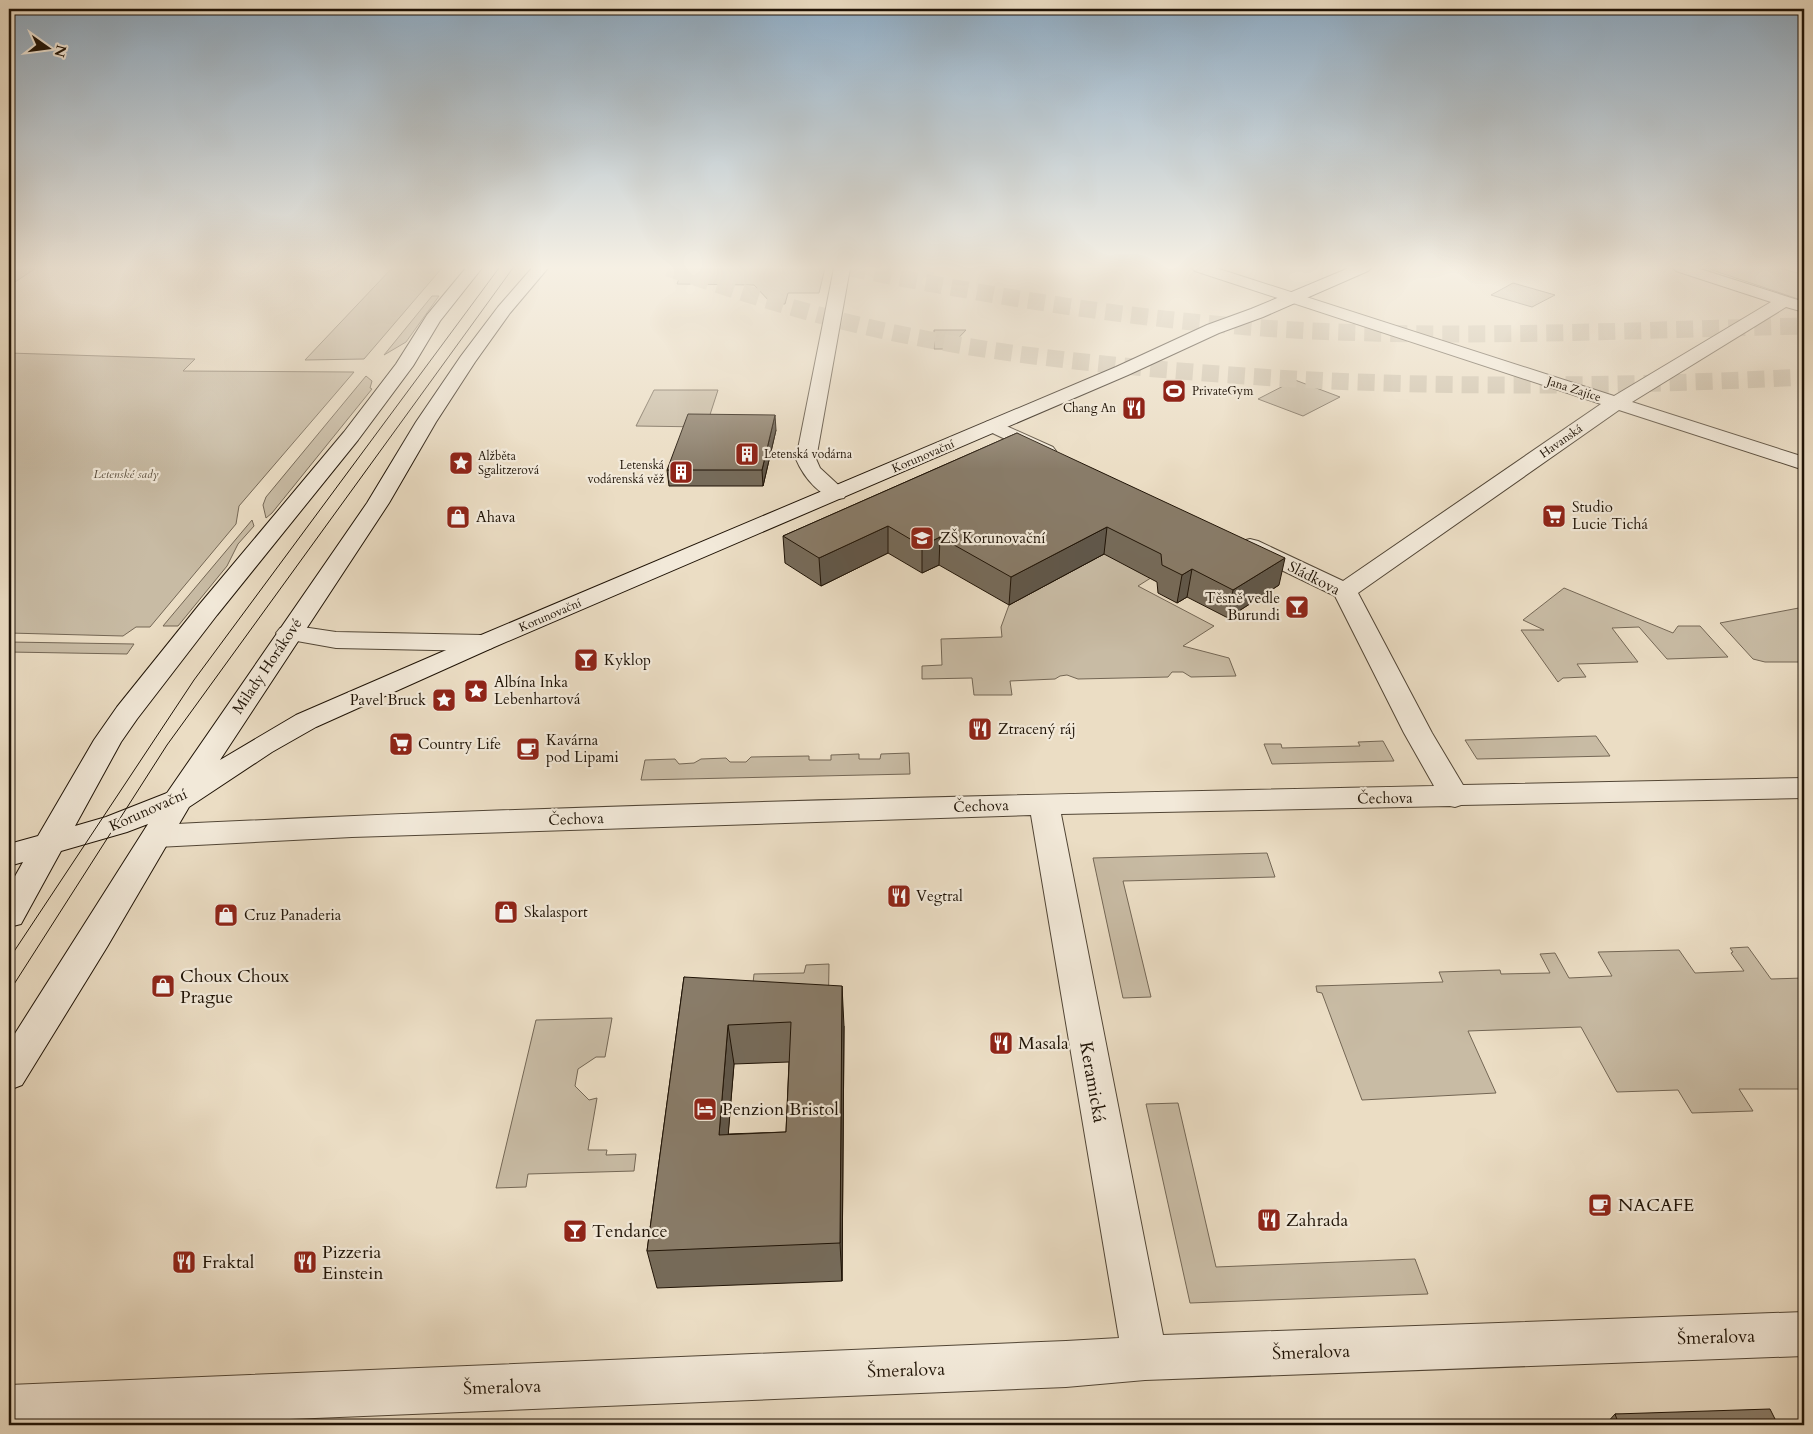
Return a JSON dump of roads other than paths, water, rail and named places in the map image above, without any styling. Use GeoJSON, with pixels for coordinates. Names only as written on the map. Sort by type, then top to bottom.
{"type":"FeatureCollection","features":[{"type":"Feature","properties":{"kind":"street"},"geometry":{"type":"LineString","coordinates":[[9,915],[108,740],[126,714],[208,610],[351,436],[404,366],[424,335]]}},
{"type":"Feature","properties":{"kind":"street","name":"Milady Horákové"},"geometry":{"type":"LineString","coordinates":[[9,1074],[95,938],[178,800],[378,503],[426,422],[486,335]]}},
{"type":"Feature","properties":{"kind":"street"},"geometry":{"type":"LineString","coordinates":[[829,335],[806,459],[811,471],[836,493]]}},
{"type":"Feature","properties":{"kind":"street","name":"Korunovační"},"geometry":{"type":"LineString","coordinates":[[9,856],[116,826],[178,800],[262,746],[306,721],[483,643],[1122,371],[1200,335]]}},
{"type":"Feature","properties":{"kind":"street","name":"Jana Zajíce"},"geometry":{"type":"LineString","coordinates":[[1406,335],[1804,464]]}},
{"type":"Feature","properties":{"kind":"street","name":"Havanská"},"geometry":{"type":"LineString","coordinates":[[1345,591],[1616,403],[1728,335]]}},
{"type":"Feature","properties":{"kind":"street"},"geometry":{"type":"LineString","coordinates":[[993,426],[1066,460]]}},
{"type":"Feature","properties":{"kind":"street","name":"Sládkova"},"geometry":{"type":"LineString","coordinates":[[1228,536],[1345,591],[1418,733],[1455,796]]}},
{"type":"Feature","properties":{"kind":"street","name":"Korunovační"},"geometry":{"type":"LineString","coordinates":[[289,633],[336,640],[483,643]]}},
{"type":"Feature","properties":{"kind":"street","name":"Čechova"},"geometry":{"type":"LineString","coordinates":[[157,836],[352,826],[1044,805],[1804,788]]}},
{"type":"Feature","properties":{"kind":"street","name":"Keramická"},"geometry":{"type":"LineString","coordinates":[[1044,805],[1051,852],[1145,1358]]}},
{"type":"Feature","properties":{"kind":"street"},"geometry":{"type":"LineString","coordinates":[[9,836],[50,845]]}},
{"type":"Feature","properties":{"kind":"street","name":"Šmeralova"},"geometry":{"type":"LineString","coordinates":[[9,1408],[1046,1364],[1145,1358],[1804,1334]]}},
{"type":"Feature","properties":{"kind":"tunnel"},"geometry":{"type":"LineString","coordinates":[[905,335],[1040,357],[1269,378],[1422,384],[1575,385],[1804,377]]}},
{"type":"Feature","properties":{"kind":"tram line"},"geometry":{"type":"LineString","coordinates":[[9,959],[194,680],[449,335]]}},
{"type":"Feature","properties":{"kind":"tram line"},"geometry":{"type":"LineString","coordinates":[[9,992],[167,745],[464,335]]}},
{"type":"Feature","properties":{"kind":"place","name":"PrivateGym"},"geometry":{"type":"Point","coordinates":[1174,391]}},
{"type":"Feature","properties":{"kind":"place","name":"Chang An"},"geometry":{"type":"Point","coordinates":[1134,408]}},
{"type":"Feature","properties":{"kind":"place","name":"Letenská vodárna"},"geometry":{"type":"Point","coordinates":[747,454]}},
{"type":"Feature","properties":{"kind":"place","name":"Alžběta Sgalitzerová"},"geometry":{"type":"Point","coordinates":[461,463]}},
{"type":"Feature","properties":{"kind":"place","name":"Letenská vodárenská věž"},"geometry":{"type":"Point","coordinates":[681,472]}},
{"type":"Feature","properties":{"kind":"place","name":"Studio Lucie Tichá"},"geometry":{"type":"Point","coordinates":[1554,516]}},
{"type":"Feature","properties":{"kind":"place","name":"Ahava"},"geometry":{"type":"Point","coordinates":[458,517]}},
{"type":"Feature","properties":{"kind":"place","name":"ZŠ Korunovační"},"geometry":{"type":"Point","coordinates":[922,538]}},
{"type":"Feature","properties":{"kind":"place","name":"Těsně vedle Burundi"},"geometry":{"type":"Point","coordinates":[1297,607]}},
{"type":"Feature","properties":{"kind":"place","name":"Kyklop"},"geometry":{"type":"Point","coordinates":[586,660]}},
{"type":"Feature","properties":{"kind":"place","name":"Albína Inka Lebenhartová"},"geometry":{"type":"Point","coordinates":[476,691]}},
{"type":"Feature","properties":{"kind":"place","name":"Pavel Bruck"},"geometry":{"type":"Point","coordinates":[444,700]}},
{"type":"Feature","properties":{"kind":"place","name":"Ztracený ráj"},"geometry":{"type":"Point","coordinates":[980,729]}},
{"type":"Feature","properties":{"kind":"place","name":"Country Life"},"geometry":{"type":"Point","coordinates":[401,744]}},
{"type":"Feature","properties":{"kind":"place","name":"Kavárna pod Lipami"},"geometry":{"type":"Point","coordinates":[528,749]}},
{"type":"Feature","properties":{"kind":"place","name":"Vegtral"},"geometry":{"type":"Point","coordinates":[899,896]}},
{"type":"Feature","properties":{"kind":"place","name":"Skalasport"},"geometry":{"type":"Point","coordinates":[506,912]}},
{"type":"Feature","properties":{"kind":"place","name":"Cruz Panaderia"},"geometry":{"type":"Point","coordinates":[226,915]}},
{"type":"Feature","properties":{"kind":"place","name":"Choux Choux Prague"},"geometry":{"type":"Point","coordinates":[163,986]}},
{"type":"Feature","properties":{"kind":"place","name":"Masala"},"geometry":{"type":"Point","coordinates":[1001,1043]}},
{"type":"Feature","properties":{"kind":"place","name":"Penzion Bristol"},"geometry":{"type":"Point","coordinates":[705,1109]}},
{"type":"Feature","properties":{"kind":"place","name":"NACAFE"},"geometry":{"type":"Point","coordinates":[1600,1205]}},
{"type":"Feature","properties":{"kind":"place","name":"Zahrada"},"geometry":{"type":"Point","coordinates":[1269,1220]}},
{"type":"Feature","properties":{"kind":"place","name":"Tendance"},"geometry":{"type":"Point","coordinates":[575,1231]}},
{"type":"Feature","properties":{"kind":"place","name":"Fraktal"},"geometry":{"type":"Point","coordinates":[184,1262]}},
{"type":"Feature","properties":{"kind":"place","name":"Pizzeria Einstein"},"geometry":{"type":"Point","coordinates":[305,1262]}},
{"type":"Feature","properties":{"kind":"park label","name":"Letenské sady"},"geometry":{"type":"Point","coordinates":[126,474]}}]}
